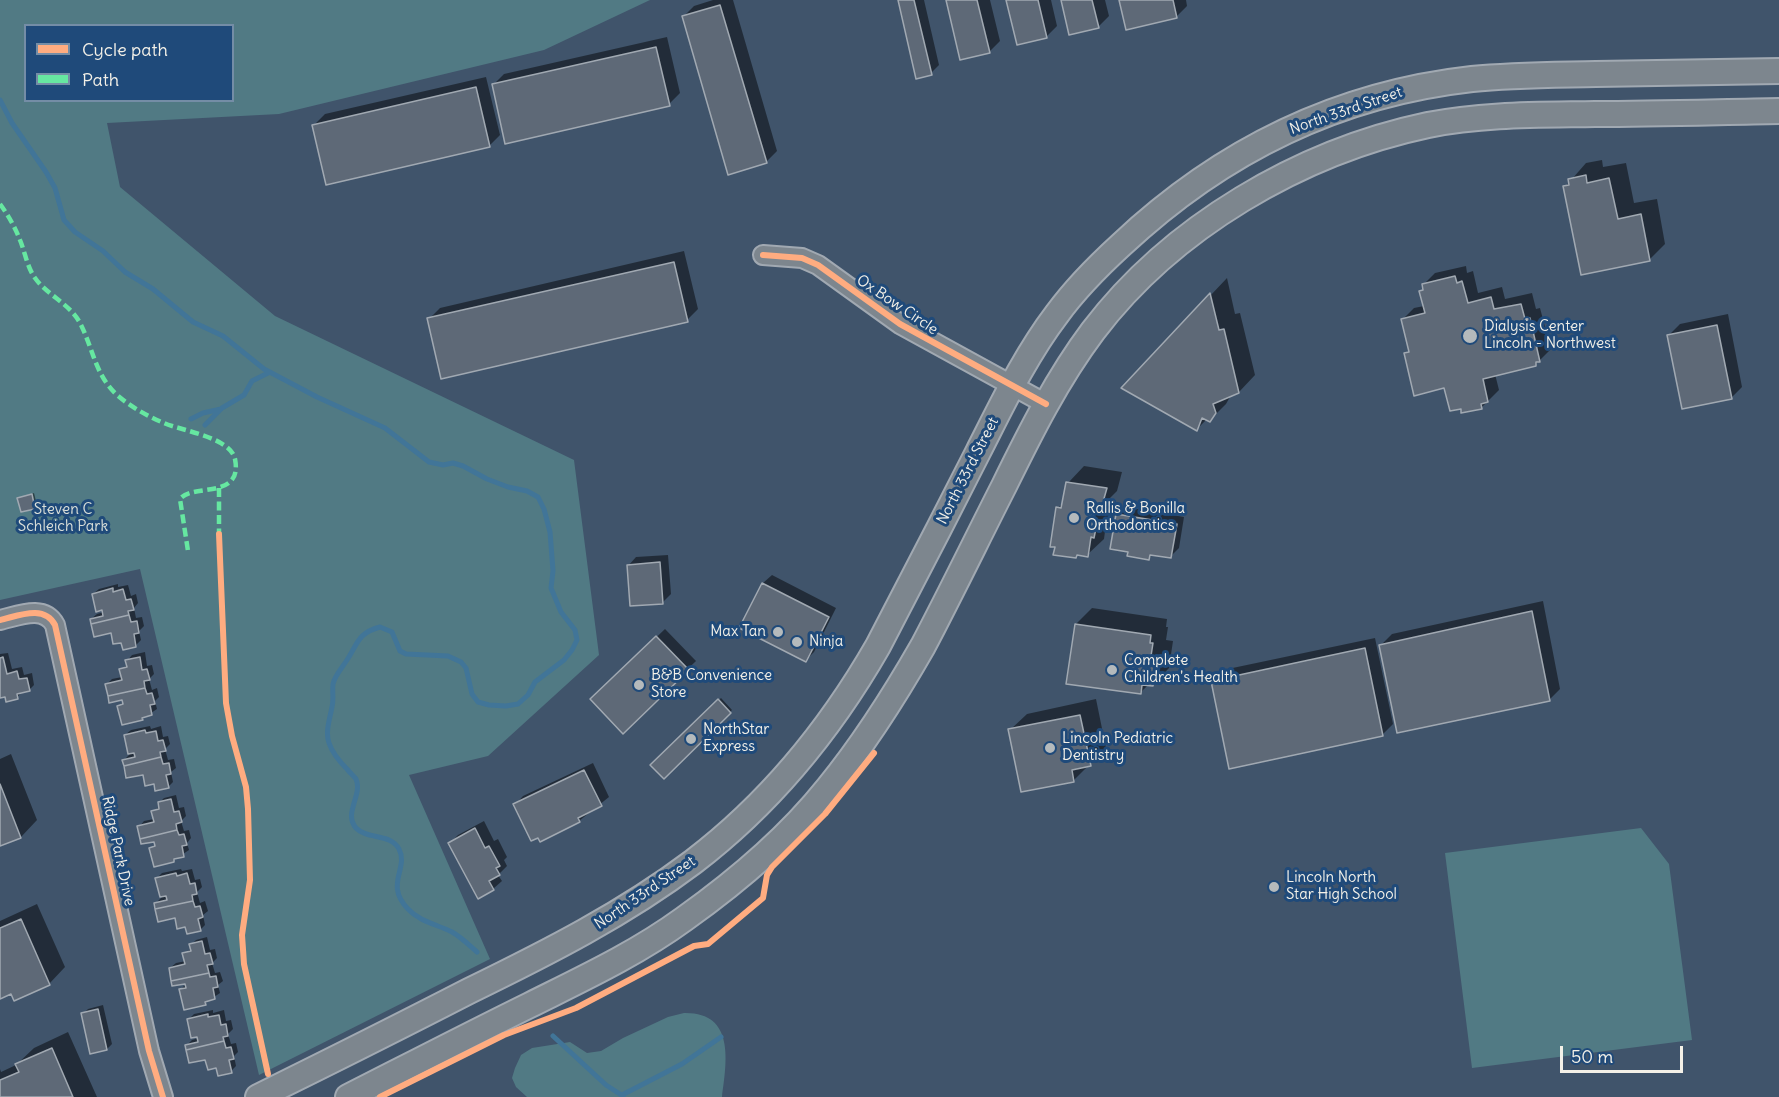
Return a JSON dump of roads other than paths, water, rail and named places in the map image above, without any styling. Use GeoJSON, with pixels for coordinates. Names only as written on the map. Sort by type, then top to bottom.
{"type":"FeatureCollection","features":[{"type":"Feature","properties":{"kind":"main road","name":"North 33rd Street"},"geometry":{"type":"LineString","coordinates":[[258,1097],[586,932],[670,878],[702,854],[744,816],[806,753],[858,681],[1030,353],[1062,307],[1081,284],[1141,226],[1210,172],[1256,146],[1317,118],[1420,87],[1527,75],[1779,71]]}},
{"type":"Feature","properties":{"kind":"main road"},"geometry":{"type":"LineString","coordinates":[[348,1097],[573,984],[644,945],[704,904],[770,849],[826,790],[890,702],[924,646],[1046,404],[1093,331],[1116,303],[1173,250],[1243,198],[1321,158],[1428,125],[1530,115],[1779,111]]}},
{"type":"Feature","properties":{"kind":"street","name":"Ox Bow Circle"},"geometry":{"type":"LineString","coordinates":[[764,255],[802,258],[818,264],[900,324],[1046,404]]}},
{"type":"Feature","properties":{"kind":"street","name":"Ridge Park Drive"},"geometry":{"type":"LineString","coordinates":[[0,620],[33,613],[44,614],[52,621],[58,637],[149,1051],[163,1097]]}},
{"type":"Feature","properties":{"kind":"waterway"},"geometry":{"type":"LineString","coordinates":[[0,100],[12,123],[55,188],[64,220],[75,232],[103,251],[125,272],[153,289],[193,322],[223,336],[264,369],[317,397],[385,428],[429,462],[443,465],[453,463],[463,466],[487,479],[527,491],[538,497],[550,532],[553,571],[551,588],[561,612],[575,630],[577,640],[564,660],[535,682],[528,695],[518,704],[506,706],[478,702],[472,694],[466,668],[461,662],[448,656],[406,654],[400,651],[392,632],[380,627],[367,632],[359,639],[333,684],[328,739],[336,757],[356,779],[357,791],[352,810],[356,828],[366,834],[385,838],[399,849],[401,863],[397,884],[398,892],[408,909],[423,920],[455,934],[477,952]]}},
{"type":"Feature","properties":{"kind":"waterway"},"geometry":{"type":"LineString","coordinates":[[205,425],[222,408],[244,395],[252,381],[270,372]]}},
{"type":"Feature","properties":{"kind":"waterway"},"geometry":{"type":"LineString","coordinates":[[191,419],[203,413],[221,409]]}},
{"type":"Feature","properties":{"kind":"waterway"},"geometry":{"type":"LineString","coordinates":[[553,1036],[606,1085],[623,1096]]}},
{"type":"Feature","properties":{"kind":"waterway"},"geometry":{"type":"LineString","coordinates":[[622,1095],[682,1064],[721,1037]]}},
{"type":"Feature","properties":{"kind":"place","name":"Dialysis Center Lincoln - Northwest"},"geometry":{"type":"Point","coordinates":[1470,336]}},
{"type":"Feature","properties":{"kind":"place","name":"Rallis & Bonilla Orthodontics"},"geometry":{"type":"Point","coordinates":[1074,518]}},
{"type":"Feature","properties":{"kind":"place","name":"Max Tan"},"geometry":{"type":"Point","coordinates":[778,632]}},
{"type":"Feature","properties":{"kind":"place","name":"Ninja"},"geometry":{"type":"Point","coordinates":[797,642]}},
{"type":"Feature","properties":{"kind":"place","name":"Complete Children's Health"},"geometry":{"type":"Point","coordinates":[1112,670]}},
{"type":"Feature","properties":{"kind":"place","name":"B&B Convenience Store"},"geometry":{"type":"Point","coordinates":[639,685]}},
{"type":"Feature","properties":{"kind":"place","name":"NorthStar Express"},"geometry":{"type":"Point","coordinates":[691,739]}},
{"type":"Feature","properties":{"kind":"place","name":"Lincoln Pediatric Dentistry"},"geometry":{"type":"Point","coordinates":[1050,748]}},
{"type":"Feature","properties":{"kind":"place","name":"Lincoln North Star High School"},"geometry":{"type":"Point","coordinates":[1274,887]}},
{"type":"Feature","properties":{"kind":"park label","name":"Steven C Schleich Park"},"geometry":{"type":"Point","coordinates":[63,518]}}]}
